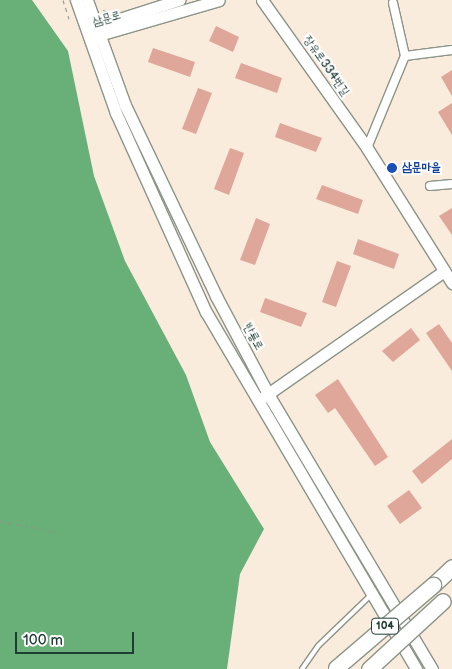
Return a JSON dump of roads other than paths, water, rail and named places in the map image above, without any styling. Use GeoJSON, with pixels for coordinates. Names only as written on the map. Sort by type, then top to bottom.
{"type":"FeatureCollection","features":[{"type":"Feature","properties":{"kind":"highway","name":"104"},"geometry":{"type":"LineString","coordinates":[[336,668],[452,567]]}},
{"type":"Feature","properties":{"kind":"highway","name":"104"},"geometry":{"type":"LineString","coordinates":[[369,669],[448,597]]}},
{"type":"Feature","properties":{"kind":"street","name":"반룡로"},"geometry":{"type":"LineString","coordinates":[[76,0],[173,211],[268,394],[432,669]]}},
{"type":"Feature","properties":{"kind":"street","name":"반룡로"},"geometry":{"type":"LineString","coordinates":[[87,0],[91,32],[163,221],[206,312],[257,402],[416,669]]}},
{"type":"Feature","properties":{"kind":"street","name":"삼문로"},"geometry":{"type":"LineString","coordinates":[[91,32],[179,0]]}},
{"type":"Feature","properties":{"kind":"street","name":"삼문로"},"geometry":{"type":"LineString","coordinates":[[91,32],[219,0]]}},
{"type":"Feature","properties":{"kind":"street","name":"장유로334번길"},"geometry":{"type":"LineString","coordinates":[[262,0],[367,148],[452,283]]}},
{"type":"Feature","properties":{"kind":"street"},"geometry":{"type":"LineString","coordinates":[[367,148],[405,56],[393,3]]}},
{"type":"Feature","properties":{"kind":"street"},"geometry":{"type":"LineString","coordinates":[[405,56],[452,50]]}},
{"type":"Feature","properties":{"kind":"street"},"geometry":{"type":"LineString","coordinates":[[430,186],[452,184]]}},
{"type":"Feature","properties":{"kind":"street"},"geometry":{"type":"LineString","coordinates":[[257,402],[444,271]]}},
{"type":"Feature","properties":{"kind":"lane"},"geometry":{"type":"LineString","coordinates":[[302,669],[319,646],[372,594]]}},
{"type":"Feature","properties":{"kind":"place","name":"삼문마을"},"geometry":{"type":"Point","coordinates":[392,168]}}]}
